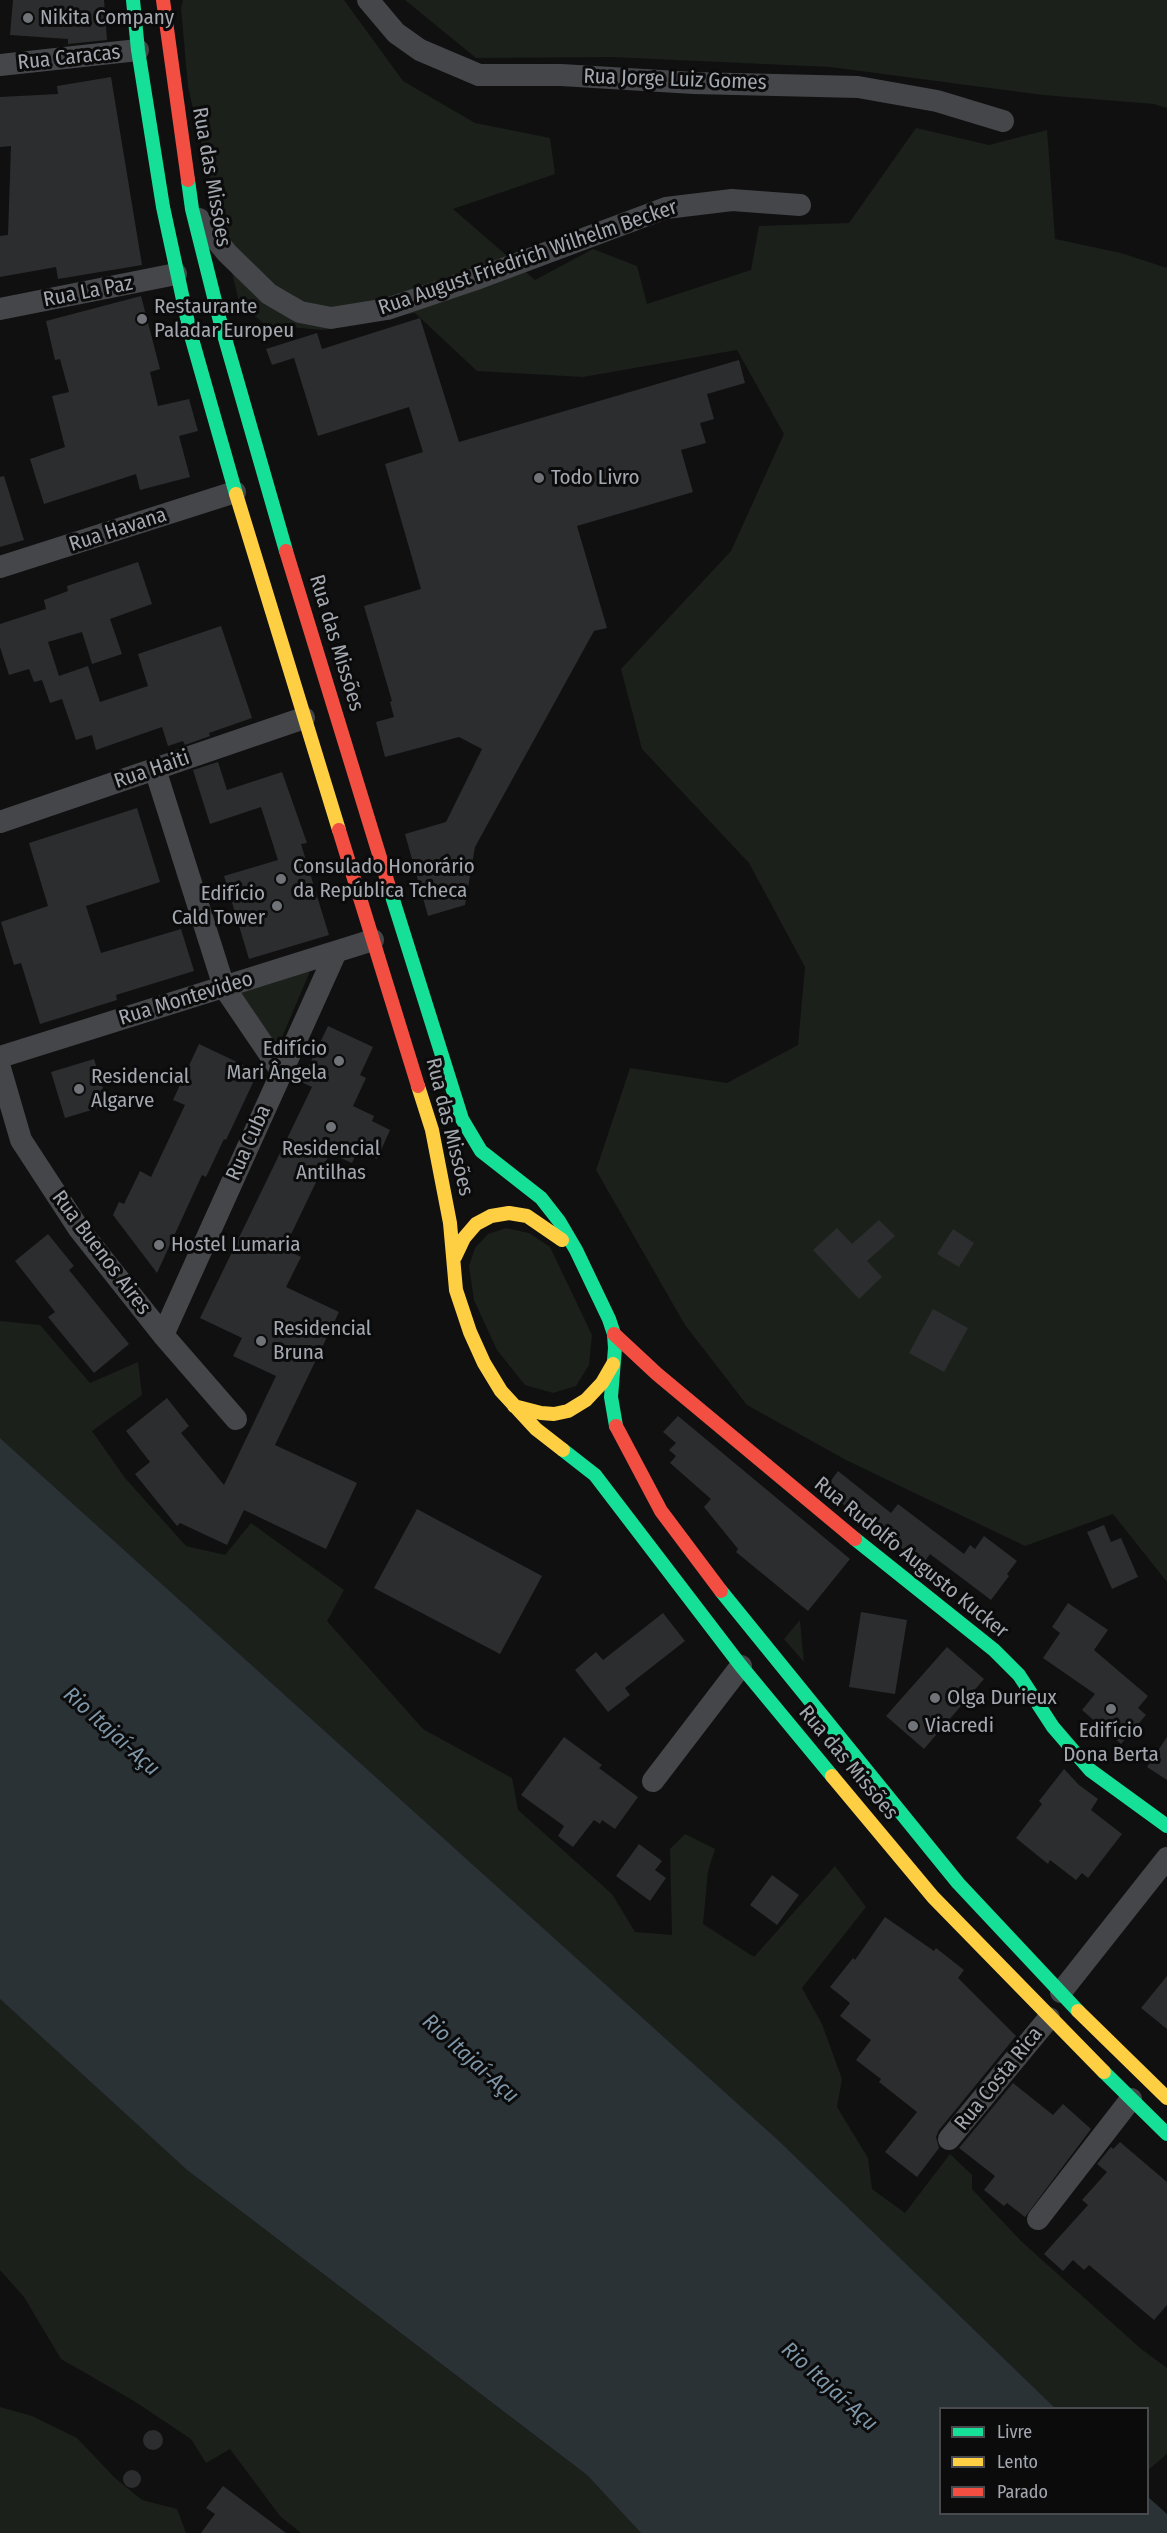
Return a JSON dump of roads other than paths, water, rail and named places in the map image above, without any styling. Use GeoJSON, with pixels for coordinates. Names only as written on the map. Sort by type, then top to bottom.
{"type":"FeatureCollection","features":[{"type":"Feature","properties":{"kind":"main road","name":"Rua das Missões"},"geometry":{"type":"LineString","coordinates":[[133,0],[138,50],[176,274],[235,492],[432,1130],[454,1257]]}},
{"type":"Feature","properties":{"kind":"main road","name":"Rua das Missões"},"geometry":{"type":"LineString","coordinates":[[163,0],[192,209],[220,321],[330,697],[462,1119],[481,1151],[542,1198],[560,1221],[576,1250]]}},
{"type":"Feature","properties":{"kind":"main road"},"geometry":{"type":"LineString","coordinates":[[235,492],[253,497],[274,511]]}},
{"type":"Feature","properties":{"kind":"main road"},"geometry":{"type":"LineString","coordinates":[[509,1214],[527,1216],[550,1229],[576,1250],[609,1319],[614,1334],[614,1362],[594,1392],[568,1411],[554,1414],[541,1413],[514,1406],[501,1391],[484,1363],[470,1332],[456,1290],[454,1257],[464,1238],[476,1224],[491,1216],[509,1214]]}},
{"type":"Feature","properties":{"kind":"main road","name":"Rua Rudolfo Augusto Kucker"},"geometry":{"type":"LineString","coordinates":[[614,1334],[657,1374],[790,1487],[994,1650],[1019,1675],[1053,1726],[1090,1770],[1167,1826]]}},
{"type":"Feature","properties":{"kind":"main road","name":"Rua das Missões"},"geometry":{"type":"LineString","coordinates":[[614,1362],[610,1397],[617,1431],[661,1510],[723,1594],[897,1811],[977,1904],[1167,2098]]}},
{"type":"Feature","properties":{"kind":"main road","name":"Rua das Missões"},"geometry":{"type":"LineString","coordinates":[[514,1406],[536,1429],[595,1475],[741,1666],[933,1897],[1049,2018],[1167,2134]]}},
{"type":"Feature","properties":{"kind":"street","name":"Rua Jorge Luiz Gomes"},"geometry":{"type":"LineString","coordinates":[[368,0],[396,33],[420,50],[479,75],[561,75],[694,83],[858,87],[937,101],[1003,121]]}},
{"type":"Feature","properties":{"kind":"street","name":"Rua Caracas"},"geometry":{"type":"LineString","coordinates":[[0,65],[138,50]]}},
{"type":"Feature","properties":{"kind":"street","name":"Rua August Friedrich Wilhelm Becker"},"geometry":{"type":"LineString","coordinates":[[192,209],[227,254],[269,294],[300,312],[331,318],[387,309],[479,278],[666,208],[732,200],[800,205]]}},
{"type":"Feature","properties":{"kind":"street","name":"Rua La Paz"},"geometry":{"type":"LineString","coordinates":[[0,309],[176,274]]}},
{"type":"Feature","properties":{"kind":"street","name":"Rua Havana"},"geometry":{"type":"LineString","coordinates":[[0,567],[235,492]]}},
{"type":"Feature","properties":{"kind":"street","name":"Rua Haiti"},"geometry":{"type":"LineString","coordinates":[[0,822],[304,718]]}},
{"type":"Feature","properties":{"kind":"street"},"geometry":{"type":"LineString","coordinates":[[155,769],[224,987],[281,1071]]}},
{"type":"Feature","properties":{"kind":"street","name":"Rua Montevideo"},"geometry":{"type":"LineString","coordinates":[[0,1057],[373,940]]}},
{"type":"Feature","properties":{"kind":"street","name":"Rua Cuba"},"geometry":{"type":"LineString","coordinates":[[163,1335],[336,952]]}},
{"type":"Feature","properties":{"kind":"street","name":"Rua Buenos Aires"},"geometry":{"type":"LineString","coordinates":[[0,1068],[21,1140],[79,1229],[163,1335],[236,1419]]}},
{"type":"Feature","properties":{"kind":"street"},"geometry":{"type":"LineString","coordinates":[[653,1781],[741,1666]]}},
{"type":"Feature","properties":{"kind":"street"},"geometry":{"type":"LineString","coordinates":[[1061,1992],[1167,1858]]}},
{"type":"Feature","properties":{"kind":"street","name":"Rua Costa Rica"},"geometry":{"type":"LineString","coordinates":[[949,2139],[1049,2018]]}},
{"type":"Feature","properties":{"kind":"street"},"geometry":{"type":"LineString","coordinates":[[1038,2219],[1131,2099]]}},
{"type":"Feature","properties":{"kind":"water","name":"Rio Itajaí-Açu"},"geometry":{"type":"Polygon","coordinates":[[[0,1438],[779,2141],[1054,2407],[939,2407],[939,2515],[1149,2515],[1149,2498],[1167,2514],[1167,2533],[641,2533],[587,2475],[187,2170],[0,1999],[0,1438]]]}},
{"type":"Feature","properties":{"kind":"place","name":"Nikita Company"},"geometry":{"type":"Point","coordinates":[28,18]}},
{"type":"Feature","properties":{"kind":"place","name":"Restaurante Paladar Europeu"},"geometry":{"type":"Point","coordinates":[142,319]}},
{"type":"Feature","properties":{"kind":"place","name":"Todo Livro"},"geometry":{"type":"Point","coordinates":[539,478]}},
{"type":"Feature","properties":{"kind":"place","name":"Consulado Honorário da República Tcheca"},"geometry":{"type":"Point","coordinates":[281,879]}},
{"type":"Feature","properties":{"kind":"place","name":"Edifício Cald Tower"},"geometry":{"type":"Point","coordinates":[277,906]}},
{"type":"Feature","properties":{"kind":"place","name":"Edifício Mari Ângela"},"geometry":{"type":"Point","coordinates":[339,1061]}},
{"type":"Feature","properties":{"kind":"place","name":"Residencial Algarve"},"geometry":{"type":"Point","coordinates":[79,1089]}},
{"type":"Feature","properties":{"kind":"place","name":"Residencial Antilhas"},"geometry":{"type":"Point","coordinates":[331,1127]}},
{"type":"Feature","properties":{"kind":"place","name":"Hostel Lumaria"},"geometry":{"type":"Point","coordinates":[159,1245]}},
{"type":"Feature","properties":{"kind":"place","name":"Residencial Bruna"},"geometry":{"type":"Point","coordinates":[261,1341]}},
{"type":"Feature","properties":{"kind":"place","name":"Olga Durieux"},"geometry":{"type":"Point","coordinates":[935,1698]}},
{"type":"Feature","properties":{"kind":"place","name":"Edifício Dona Berta"},"geometry":{"type":"Point","coordinates":[1111,1709]}},
{"type":"Feature","properties":{"kind":"place","name":"Viacredi"},"geometry":{"type":"Point","coordinates":[913,1726]}}]}
